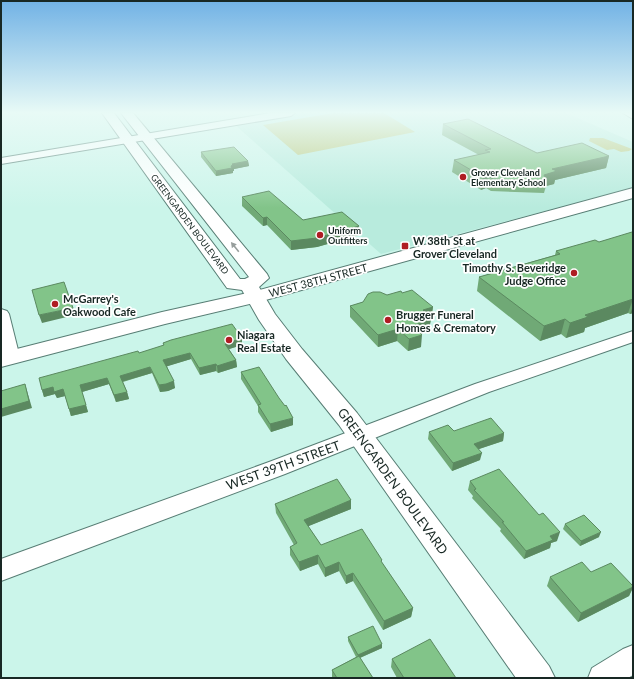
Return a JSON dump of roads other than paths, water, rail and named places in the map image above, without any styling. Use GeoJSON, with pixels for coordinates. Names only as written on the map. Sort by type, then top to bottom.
{"type":"FeatureCollection","features":[{"type":"Feature","properties":{"kind":"main road","name":"WEST 38TH STREET"},"geometry":{"type":"LineString","coordinates":[[6,359],[162,318],[252,291],[633,193]]}},
{"type":"Feature","properties":{"kind":"street"},"geometry":{"type":"LineString","coordinates":[[1,161],[102,145]]}},
{"type":"Feature","properties":{"kind":"street","name":"GREENGARDEN BOULEVARD"},"geometry":{"type":"LineString","coordinates":[[141,145],[234,284],[252,291],[294,354],[361,436],[537,678]]}},
{"type":"Feature","properties":{"kind":"street"},"geometry":{"type":"LineString","coordinates":[[1,314],[6,359]]}},
{"type":"Feature","properties":{"kind":"street","name":"WEST 39TH STREET"},"geometry":{"type":"LineString","coordinates":[[1,570],[361,436],[482,388],[633,336]]}},
{"type":"Feature","properties":{"kind":"street"},"geometry":{"type":"LineString","coordinates":[[602,678],[633,659]]}},
{"type":"Feature","properties":{"kind":"place","name":"Grover Cleveland Elementary School"},"geometry":{"type":"Point","coordinates":[463,177]}},
{"type":"Feature","properties":{"kind":"place","name":"Uniform Outfitters"},"geometry":{"type":"Point","coordinates":[320,235]}},
{"type":"Feature","properties":{"kind":"place","name":"W 38th St at Grover Cleveland"},"geometry":{"type":"Point","coordinates":[405,246]}},
{"type":"Feature","properties":{"kind":"place","name":"Timothy S. Beveridge Judge Office"},"geometry":{"type":"Point","coordinates":[574,273]}},
{"type":"Feature","properties":{"kind":"place","name":"McGarrey's Oakwood Cafe"},"geometry":{"type":"Point","coordinates":[55,304]}},
{"type":"Feature","properties":{"kind":"place","name":"Brugger Funeral Homes & Crematory"},"geometry":{"type":"Point","coordinates":[388,320]}},
{"type":"Feature","properties":{"kind":"place","name":"Niagara Real Estate"},"geometry":{"type":"Point","coordinates":[229,340]}}]}
